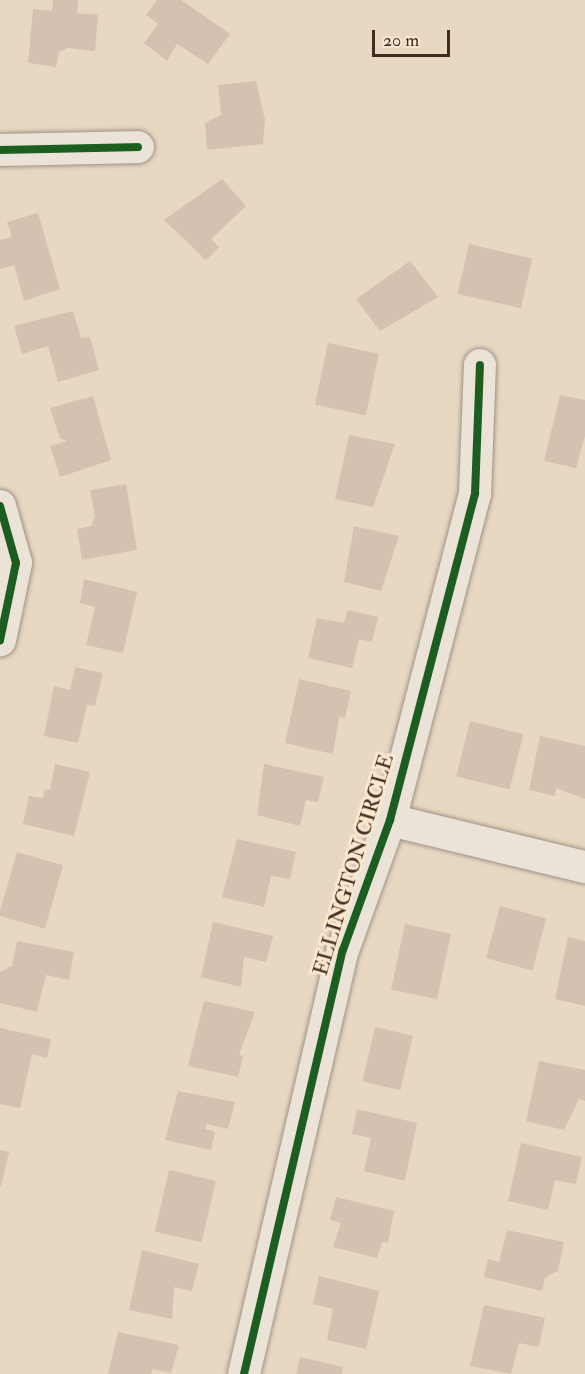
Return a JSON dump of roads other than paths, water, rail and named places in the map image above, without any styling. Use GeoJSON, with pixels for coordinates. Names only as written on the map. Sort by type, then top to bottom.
{"type":"FeatureCollection","features":[{"type":"Feature","properties":{"kind":"street"},"geometry":{"type":"LineString","coordinates":[[0,150],[138,147]]}},
{"type":"Feature","properties":{"kind":"street","name":"ELLINGTON CIRCLE"},"geometry":{"type":"LineString","coordinates":[[244,1374],[343,950],[390,820],[475,494],[480,365]]}},
{"type":"Feature","properties":{"kind":"street"},"geometry":{"type":"LineString","coordinates":[[0,506],[16,562],[0,640]]}},
{"type":"Feature","properties":{"kind":"street"},"geometry":{"type":"LineString","coordinates":[[390,820],[585,867]]}}]}
